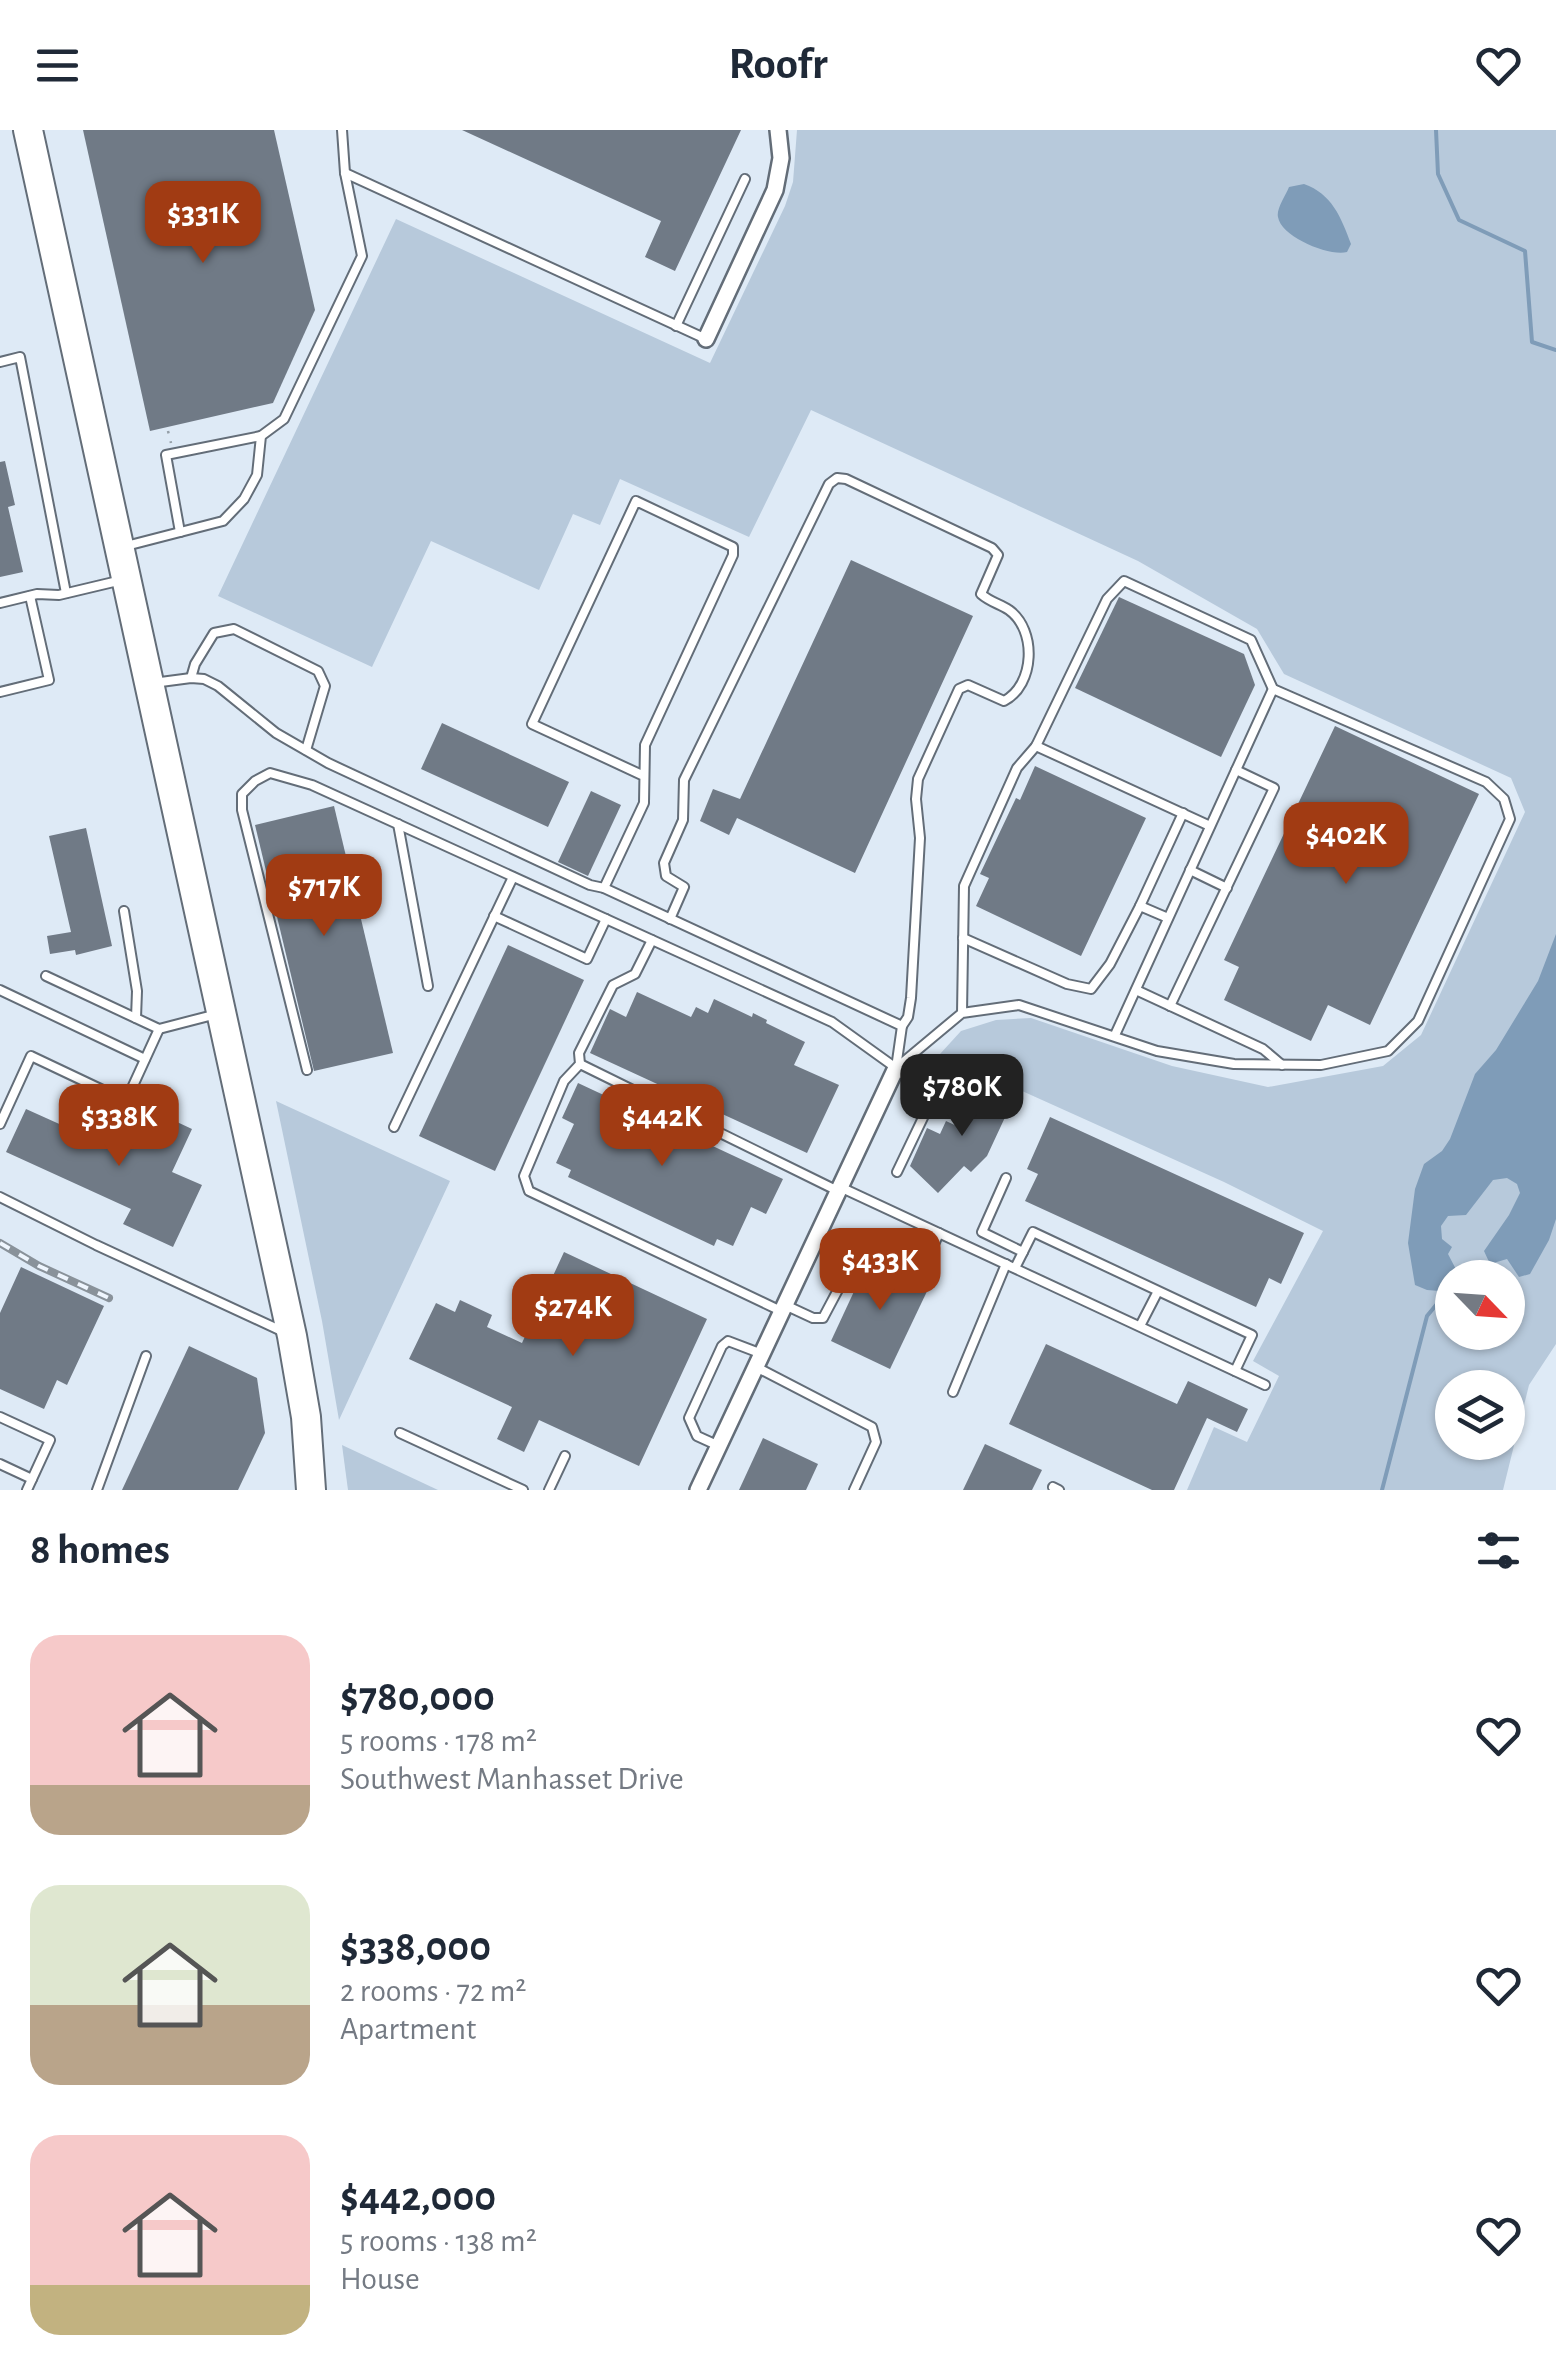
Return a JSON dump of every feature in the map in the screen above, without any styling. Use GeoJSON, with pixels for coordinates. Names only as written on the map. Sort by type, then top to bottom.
{"type":"FeatureCollection","features":[{"type":"Feature","properties":{"kind":"highway"},"geometry":{"type":"LineString","coordinates":[[28,130],[292,1336],[306,1417],[311,1490]]}},
{"type":"Feature","properties":{"kind":"street"},"geometry":{"type":"LineString","coordinates":[[706,339],[775,190],[781,158],[778,130]]}},
{"type":"Feature","properties":{"kind":"street"},"geometry":{"type":"LineString","coordinates":[[698,1490],[896,1068]]}},
{"type":"Feature","properties":{"kind":"lane"},"geometry":{"type":"LineString","coordinates":[[180,532],[166,455],[261,436],[284,420],[362,256],[345,173],[341,131]]}},
{"type":"Feature","properties":{"kind":"lane"},"geometry":{"type":"LineString","coordinates":[[345,173],[706,339]]}},
{"type":"Feature","properties":{"kind":"lane"},"geometry":{"type":"LineString","coordinates":[[676,326],[745,179]]}},
{"type":"Feature","properties":{"kind":"lane"},"geometry":{"type":"LineString","coordinates":[[0,362],[20,357],[66,593]]}},
{"type":"Feature","properties":{"kind":"lane"},"geometry":{"type":"LineString","coordinates":[[119,548],[224,521],[244,499],[257,475],[261,436]]}},
{"type":"Feature","properties":{"kind":"lane"},"geometry":{"type":"LineString","coordinates":[[670,919],[684,887],[666,876],[664,862],[683,820],[684,780],[830,484],[837,478],[846,479],[992,548],[998,555],[981,594],[1012,611],[1030,655],[1028,672],[1018,693],[1004,702],[968,685],[960,689],[918,778],[920,838],[911,998],[896,1068]]}},
{"type":"Feature","properties":{"kind":"lane"},"geometry":{"type":"LineString","coordinates":[[604,888],[644,803],[645,745],[726,571],[733,547],[636,502],[532,724],[644,776]]}},
{"type":"Feature","properties":{"kind":"lane"},"geometry":{"type":"LineString","coordinates":[[0,603],[126,579]]}},
{"type":"Feature","properties":{"kind":"lane"},"geometry":{"type":"LineString","coordinates":[[896,1068],[962,1013],[1020,1005],[1158,1050],[1234,1064],[1321,1065],[1388,1051],[1418,1021],[1510,819],[1504,798],[1486,782],[1273,689],[1252,640],[1124,581],[1106,599],[1036,746],[1017,768],[964,886],[962,1013]]}},
{"type":"Feature","properties":{"kind":"lane"},"geometry":{"type":"LineString","coordinates":[[0,692],[49,680],[30,596]]}},
{"type":"Feature","properties":{"kind":"lane"},"geometry":{"type":"LineString","coordinates":[[191,678],[214,633],[234,629],[318,671],[325,686],[306,750]]}},
{"type":"Feature","properties":{"kind":"lane"},"geometry":{"type":"LineString","coordinates":[[149,684],[191,678],[218,686],[276,733],[306,750],[572,877],[604,888],[902,1026]]}},
{"type":"Feature","properties":{"kind":"lane"},"geometry":{"type":"LineString","coordinates":[[1115,1036],[1273,689]]}},
{"type":"Feature","properties":{"kind":"lane"},"geometry":{"type":"LineString","coordinates":[[1036,746],[1210,826]]}},
{"type":"Feature","properties":{"kind":"lane"},"geometry":{"type":"LineString","coordinates":[[1170,1006],[1274,788],[1236,770]]}},
{"type":"Feature","properties":{"kind":"lane"},"geometry":{"type":"LineString","coordinates":[[307,1070],[242,810],[242,794],[255,781],[270,774],[312,785],[832,1022],[896,1068],[932,1102],[897,1172]]}},
{"type":"Feature","properties":{"kind":"lane"},"geometry":{"type":"LineString","coordinates":[[963,938],[1067,984],[1091,989],[1110,964],[1183,813]]}},
{"type":"Feature","properties":{"kind":"lane"},"geometry":{"type":"LineString","coordinates":[[398,824],[428,986]]}},
{"type":"Feature","properties":{"kind":"lane"},"geometry":{"type":"LineString","coordinates":[[1190,870],[1227,888]]}},
{"type":"Feature","properties":{"kind":"lane"},"geometry":{"type":"LineString","coordinates":[[394,1127],[513,876]]}},
{"type":"Feature","properties":{"kind":"lane"},"geometry":{"type":"LineString","coordinates":[[1140,906],[1168,918]]}},
{"type":"Feature","properties":{"kind":"lane"},"geometry":{"type":"LineString","coordinates":[[124,911],[137,991],[136,1018]]}},
{"type":"Feature","properties":{"kind":"lane"},"geometry":{"type":"LineString","coordinates":[[494,916],[587,959],[606,919]]}},
{"type":"Feature","properties":{"kind":"lane"},"geometry":{"type":"LineString","coordinates":[[652,940],[635,974],[613,986],[579,1053],[580,1064],[564,1081],[524,1176],[529,1191],[813,1318],[823,1318],[866,1237],[921,1260],[928,1257],[940,1233]]}},
{"type":"Feature","properties":{"kind":"lane"},"geometry":{"type":"LineString","coordinates":[[46,976],[159,1029],[222,1013]]}},
{"type":"Feature","properties":{"kind":"lane"},"geometry":{"type":"LineString","coordinates":[[0,990],[146,1058]]}},
{"type":"Feature","properties":{"kind":"lane"},"geometry":{"type":"LineString","coordinates":[[1136,990],[1263,1048],[1282,1065]]}},
{"type":"Feature","properties":{"kind":"lane"},"geometry":{"type":"LineString","coordinates":[[0,1124],[31,1056],[126,1101],[159,1029]]}},
{"type":"Feature","properties":{"kind":"lane"},"geometry":{"type":"LineString","coordinates":[[580,1064],[839,1189],[1265,1384]]}},
{"type":"Feature","properties":{"kind":"lane"},"geometry":{"type":"LineString","coordinates":[[1006,1178],[982,1232],[1023,1252]]}},
{"type":"Feature","properties":{"kind":"lane"},"geometry":{"type":"LineString","coordinates":[[0,1197],[292,1336]]}},
{"type":"Feature","properties":{"kind":"lane"},"geometry":{"type":"LineString","coordinates":[[953,1392],[1011,1266],[1034,1232],[1252,1335],[1235,1371]]}},
{"type":"Feature","properties":{"kind":"lane"},"geometry":{"type":"LineString","coordinates":[[1140,1326],[1157,1293]]}},
{"type":"Feature","properties":{"kind":"lane"},"geometry":{"type":"LineString","coordinates":[[719,1446],[697,1436],[689,1418],[728,1340],[783,1380],[872,1426],[876,1442],[854,1490]]}},
{"type":"Feature","properties":{"kind":"lane"},"geometry":{"type":"LineString","coordinates":[[97,1490],[146,1356]]}},
{"type":"Feature","properties":{"kind":"lane"},"geometry":{"type":"LineString","coordinates":[[0,1417],[50,1440],[26,1490]]}},
{"type":"Feature","properties":{"kind":"lane"},"geometry":{"type":"LineString","coordinates":[[400,1434],[524,1490]]}},
{"type":"Feature","properties":{"kind":"lane"},"geometry":{"type":"LineString","coordinates":[[549,1490],[565,1456]]}},
{"type":"Feature","properties":{"kind":"lane"},"geometry":{"type":"LineString","coordinates":[[0,1464],[32,1479]]}},
{"type":"Feature","properties":{"kind":"shaded area"},"geometry":{"type":"Polygon","coordinates":[[[797,130],[1556,130],[1556,1344],[1529,1385],[1525,1401],[1525,1370],[1435,1370],[1435,1460],[1510,1460],[1503,1490],[1187,1490],[1214,1427],[1247,1442],[1279,1376],[1253,1361],[1323,1231],[940,1054],[961,1031],[996,1020],[1031,1018],[1172,1066],[1268,1087],[1383,1066],[1421,1035],[1525,812],[1511,778],[1284,674],[1257,629],[1138,561],[811,410],[749,537],[620,479],[600,525],[573,514],[539,590],[431,541],[372,667],[218,596],[396,219],[710,363],[793,182],[797,130]]]}},
{"type":"Feature","properties":{"kind":"shaded area"},"geometry":{"type":"Polygon","coordinates":[[[1304,184],[1322,194],[1334,208],[1351,244],[1347,252],[1307,244],[1281,224],[1278,210],[1289,187],[1304,184]]]}},
{"type":"Feature","properties":{"kind":"shaded area"},"geometry":{"type":"Polygon","coordinates":[[[1556,934],[1556,1219],[1549,1240],[1530,1274],[1525,1275],[1525,1260],[1488,1260],[1484,1251],[1520,1193],[1517,1184],[1507,1178],[1493,1180],[1466,1215],[1448,1216],[1441,1226],[1442,1239],[1452,1247],[1448,1254],[1451,1260],[1435,1260],[1435,1291],[1427,1290],[1415,1285],[1408,1243],[1415,1189],[1424,1164],[1442,1151],[1450,1139],[1475,1074],[1496,1050],[1538,981],[1556,934]]]}},
{"type":"Feature","properties":{"kind":"shaded area"},"geometry":{"type":"Polygon","coordinates":[[[276,1101],[450,1181],[339,1420],[322,1321],[276,1101]]]}},
{"type":"Feature","properties":{"kind":"shaded area"},"geometry":{"type":"Polygon","coordinates":[[[342,1445],[438,1490],[348,1490],[342,1445]]]}},
{"type":"Feature","properties":{"kind":"building"},"geometry":{"type":"Polygon","coordinates":[[[83,130],[274,130],[315,310],[273,403],[150,431],[83,130]]]}},
{"type":"Feature","properties":{"kind":"building"},"geometry":{"type":"Polygon","coordinates":[[[462,130],[741,130],[675,271],[645,257],[661,221],[462,130]]]}},
{"type":"Feature","properties":{"kind":"building"},"geometry":{"type":"Polygon","coordinates":[[[5,461],[15,505],[8,507],[23,572],[0,577],[0,462],[5,461]]]}},
{"type":"Feature","properties":{"kind":"building"},"geometry":{"type":"Polygon","coordinates":[[[851,560],[973,616],[855,873],[737,818],[729,835],[700,821],[713,789],[740,799],[851,560]]]}},
{"type":"Feature","properties":{"kind":"building"},"geometry":{"type":"Polygon","coordinates":[[[1119,597],[1244,654],[1255,685],[1221,757],[1075,688],[1119,597]]]}},
{"type":"Feature","properties":{"kind":"building"},"geometry":{"type":"Polygon","coordinates":[[[442,723],[569,782],[548,827],[421,769],[442,723]]]}},
{"type":"Feature","properties":{"kind":"building"},"geometry":{"type":"Polygon","coordinates":[[[1335,726],[1479,794],[1370,1025],[1328,1005],[1311,1041],[1224,1000],[1239,967],[1224,960],[1335,726]]]}},
{"type":"Feature","properties":{"kind":"building"},"geometry":{"type":"Polygon","coordinates":[[[1035,766],[1146,818],[1081,956],[976,906],[989,878],[980,874],[1035,766]]]}},
{"type":"Feature","properties":{"kind":"building"},"geometry":{"type":"Polygon","coordinates":[[[591,791],[621,805],[588,876],[558,862],[591,791]]]}},
{"type":"Feature","properties":{"kind":"building"},"geometry":{"type":"Polygon","coordinates":[[[334,806],[393,1053],[314,1071],[255,825],[334,806]]]}},
{"type":"Feature","properties":{"kind":"building"},"geometry":{"type":"Polygon","coordinates":[[[86,828],[112,946],[76,955],[75,950],[50,954],[47,936],[71,932],[49,836],[86,828]]]}},
{"type":"Feature","properties":{"kind":"building"},"geometry":{"type":"Polygon","coordinates":[[[508,945],[584,980],[495,1171],[419,1136],[508,945]]]}},
{"type":"Feature","properties":{"kind":"building"},"geometry":{"type":"Polygon","coordinates":[[[637,992],[691,1017],[696,1007],[708,1013],[714,999],[752,1017],[753,1013],[805,1042],[794,1065],[839,1085],[807,1153],[590,1053],[610,1009],[626,1017],[637,992]]]}},
{"type":"Feature","properties":{"kind":"building"},"geometry":{"type":"Polygon","coordinates":[[[980,1082],[1014,1098],[987,1156],[971,1172],[964,1166],[938,1193],[910,1166],[927,1128],[940,1134],[946,1121],[959,1127],[980,1082]]]}},
{"type":"Feature","properties":{"kind":"building"},"geometry":{"type":"Polygon","coordinates":[[[578,1083],[783,1179],[766,1214],[751,1207],[733,1246],[717,1239],[714,1246],[568,1177],[571,1170],[556,1163],[574,1124],[562,1118],[578,1083]]]}},
{"type":"Feature","properties":{"kind":"building"},"geometry":{"type":"Polygon","coordinates":[[[147,1108],[192,1129],[172,1172],[202,1185],[173,1247],[123,1224],[131,1209],[6,1152],[26,1109],[126,1154],[147,1108]]]}},
{"type":"Feature","properties":{"kind":"building"},"geometry":{"type":"Polygon","coordinates":[[[1050,1117],[1304,1233],[1281,1284],[1269,1278],[1256,1307],[1025,1201],[1038,1174],[1027,1169],[1050,1117]]]}},
{"type":"Feature","properties":{"kind":"building"},"geometry":{"type":"Polygon","coordinates":[[[564,1252],[707,1319],[639,1466],[539,1420],[524,1452],[497,1439],[512,1407],[409,1359],[436,1303],[455,1312],[460,1300],[492,1315],[487,1327],[522,1343],[564,1252]]]}},
{"type":"Feature","properties":{"kind":"building"},"geometry":{"type":"Polygon","coordinates":[[[870,1257],[930,1285],[890,1369],[831,1341],[870,1257]]]}},
{"type":"Feature","properties":{"kind":"building"},"geometry":{"type":"Polygon","coordinates":[[[21,1267],[104,1306],[67,1385],[57,1380],[44,1409],[0,1389],[0,1313],[21,1267]]]}},
{"type":"Feature","properties":{"kind":"building"},"geometry":{"type":"Polygon","coordinates":[[[1046,1344],[1177,1404],[1188,1381],[1248,1409],[1237,1432],[1207,1418],[1174,1490],[1152,1490],[1009,1424],[1046,1344]]]}},
{"type":"Feature","properties":{"kind":"building"},"geometry":{"type":"Polygon","coordinates":[[[189,1346],[257,1378],[265,1433],[238,1490],[122,1490],[189,1346]]]}},
{"type":"Feature","properties":{"kind":"building"},"geometry":{"type":"Polygon","coordinates":[[[763,1438],[818,1464],[806,1490],[739,1490],[763,1438]]]}},
{"type":"Feature","properties":{"kind":"building"},"geometry":{"type":"Polygon","coordinates":[[[985,1444],[1042,1470],[1032,1490],[963,1490],[985,1444]]]}},
{"type":"Feature","properties":{"kind":"waterway"},"geometry":{"type":"LineString","coordinates":[[1436,130],[1438,174],[1459,220],[1525,251],[1532,342],[1556,350]]}},
{"type":"Feature","properties":{"kind":"waterway"},"geometry":{"type":"LineString","coordinates":[[1382,1490],[1427,1316],[1435,1306]]}},
{"type":"Feature","properties":{"kind":"railway"},"geometry":{"type":"LineString","coordinates":[[0,1243],[109,1298]]}}]}
